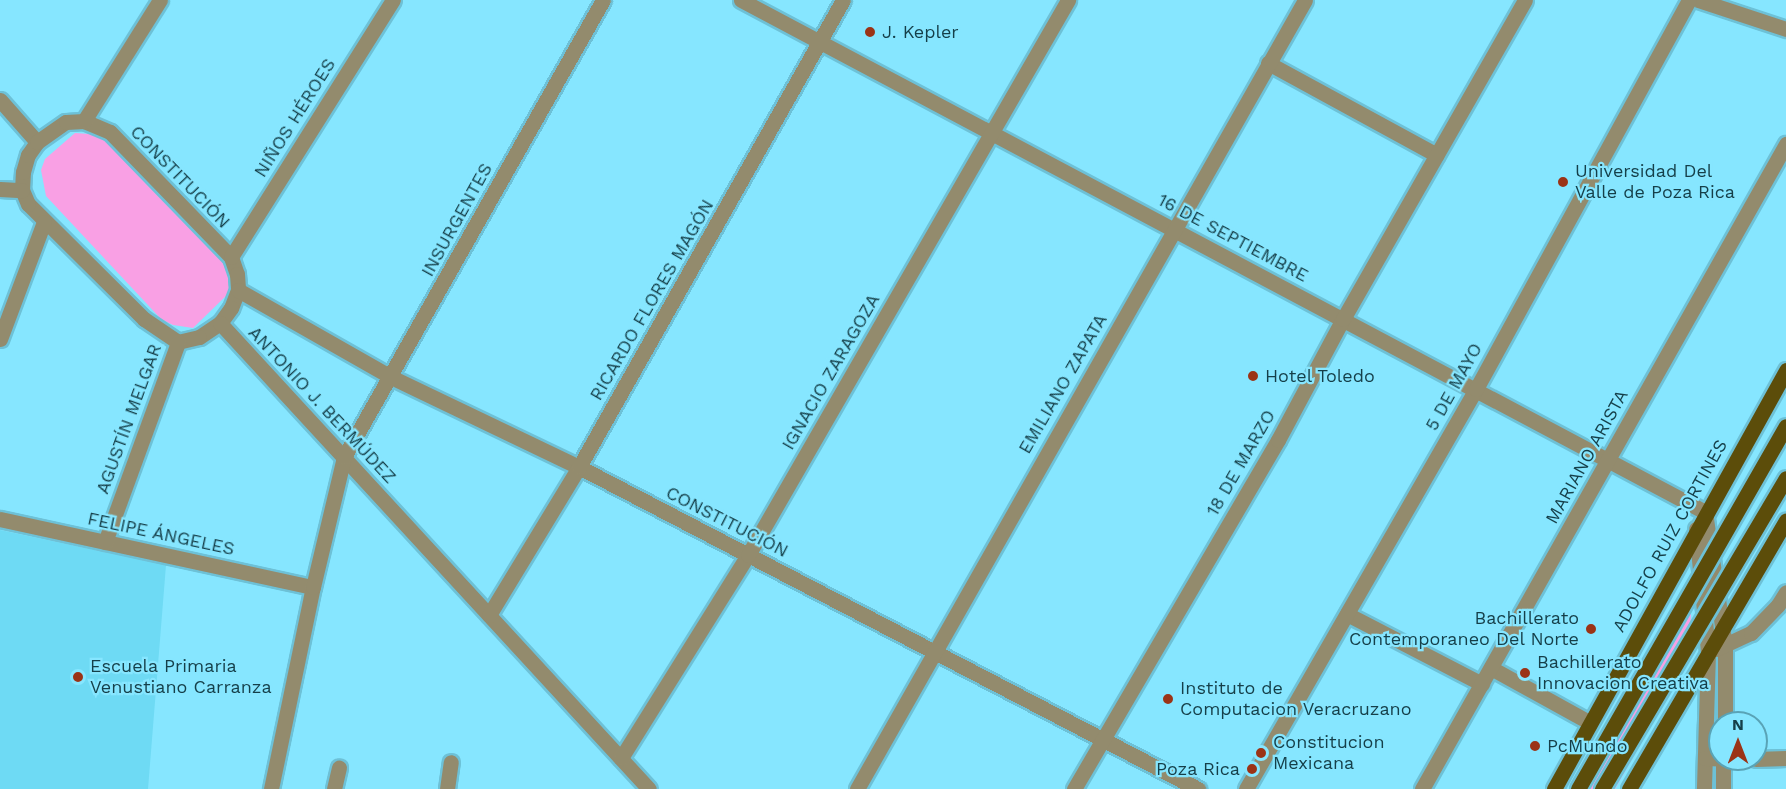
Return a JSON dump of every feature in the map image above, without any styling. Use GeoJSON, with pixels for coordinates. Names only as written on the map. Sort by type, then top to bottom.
{"type":"FeatureCollection","features":[{"type":"Feature","properties":{"kind":"main road","name":"ADOLFO RUIZ CORTINES"},"geometry":{"type":"LineString","coordinates":[[1554,789],[1705,512],[1786,370]]}},
{"type":"Feature","properties":{"kind":"main road"},"geometry":{"type":"LineString","coordinates":[[1578,789],[1786,426]]}},
{"type":"Feature","properties":{"kind":"main road"},"geometry":{"type":"LineString","coordinates":[[1602,789],[1786,478]]}},
{"type":"Feature","properties":{"kind":"main road"},"geometry":{"type":"LineString","coordinates":[[1629,789],[1786,520]]}},
{"type":"Feature","properties":{"kind":"street"},"geometry":{"type":"LineString","coordinates":[[160,0],[84,121],[66,122],[36,142],[28,155],[22,190],[28,204],[44,222],[144,319],[178,342]]}},
{"type":"Feature","properties":{"kind":"street","name":"NIÑOS HÉROES"},"geometry":{"type":"LineString","coordinates":[[231,257],[393,0]]}},
{"type":"Feature","properties":{"kind":"street","name":"INSURGENTES"},"geometry":{"type":"LineString","coordinates":[[271,789],[313,587],[344,457],[603,0]]}},
{"type":"Feature","properties":{"kind":"street","name":"16 DE SEPTIEMBRE"},"geometry":{"type":"LineString","coordinates":[[741,0],[1705,512]]}},
{"type":"Feature","properties":{"kind":"street","name":"RICARDO FLORES MAGÓN"},"geometry":{"type":"LineString","coordinates":[[489,615],[579,467],[843,0]]}},
{"type":"Feature","properties":{"kind":"street","name":"IGNACIO ZARAGOZA"},"geometry":{"type":"LineString","coordinates":[[621,758],[748,555],[1068,0]]}},
{"type":"Feature","properties":{"kind":"street","name":"EMILIANO ZAPATA"},"geometry":{"type":"LineString","coordinates":[[857,789],[1305,0]]}},
{"type":"Feature","properties":{"kind":"street","name":"18 DE MARZO"},"geometry":{"type":"LineString","coordinates":[[1074,789],[1278,440],[1343,319],[1525,0]]}},
{"type":"Feature","properties":{"kind":"street","name":"5 DE MAYO"},"geometry":{"type":"LineString","coordinates":[[1246,789],[1476,389],[1689,0]]}},
{"type":"Feature","properties":{"kind":"street"},"geometry":{"type":"LineString","coordinates":[[1698,0],[1786,29]]}},
{"type":"Feature","properties":{"kind":"street"},"geometry":{"type":"LineString","coordinates":[[1268,63],[1437,155]]}},
{"type":"Feature","properties":{"kind":"street"},"geometry":{"type":"LineString","coordinates":[[0,100],[36,142]]}},
{"type":"Feature","properties":{"kind":"street","name":"CONSTITUCIÓN"},"geometry":{"type":"LineString","coordinates":[[84,121],[110,132],[231,257]]}},
{"type":"Feature","properties":{"kind":"street","name":"MARIANO ARISTA"},"geometry":{"type":"LineString","coordinates":[[1422,789],[1786,144]]}},
{"type":"Feature","properties":{"kind":"street"},"geometry":{"type":"LineString","coordinates":[[0,189],[22,190]]}},
{"type":"Feature","properties":{"kind":"street"},"geometry":{"type":"LineString","coordinates":[[0,339],[44,222]]}},
{"type":"Feature","properties":{"kind":"street"},"geometry":{"type":"LineString","coordinates":[[220,323],[231,308],[238,291],[237,274],[231,257]]}},
{"type":"Feature","properties":{"kind":"street","name":"CONSTITUCIÓN"},"geometry":{"type":"LineString","coordinates":[[238,291],[391,377],[579,467],[1198,789]]}},
{"type":"Feature","properties":{"kind":"street","name":"ANTONIO J. BERMÚDEZ"},"geometry":{"type":"LineString","coordinates":[[178,342],[200,337],[220,323],[649,789]]}},
{"type":"Feature","properties":{"kind":"street","name":"AGUSTÍN MELGAR"},"geometry":{"type":"LineString","coordinates":[[105,542],[178,342]]}},
{"type":"Feature","properties":{"kind":"street"},"geometry":{"type":"LineString","coordinates":[[1705,512],[1723,626],[1725,711]]}},
{"type":"Feature","properties":{"kind":"street","name":"FELIPE ÁNGELES"},"geometry":{"type":"LineString","coordinates":[[0,519],[313,587]]}},
{"type":"Feature","properties":{"kind":"street"},"geometry":{"type":"LineString","coordinates":[[1696,529],[1708,652],[1704,789]]}},
{"type":"Feature","properties":{"kind":"street"},"geometry":{"type":"LineString","coordinates":[[1708,652],[1751,633],[1784,603]]}},
{"type":"Feature","properties":{"kind":"street"},"geometry":{"type":"LineString","coordinates":[[1347,614],[1482,684]]}},
{"type":"Feature","properties":{"kind":"street"},"geometry":{"type":"LineString","coordinates":[[1491,668],[1589,722]]}},
{"type":"Feature","properties":{"kind":"street"},"geometry":{"type":"LineString","coordinates":[[1768,759],[1786,759]]}},
{"type":"Feature","properties":{"kind":"street"},"geometry":{"type":"LineString","coordinates":[[447,789],[452,762]]}},
{"type":"Feature","properties":{"kind":"street"},"geometry":{"type":"LineString","coordinates":[[334,789],[339,768]]}},
{"type":"Feature","properties":{"kind":"street"},"geometry":{"type":"LineString","coordinates":[[1723,771],[1723,789]]}},
{"type":"Feature","properties":{"kind":"shaded area"},"geometry":{"type":"Polygon","coordinates":[[[75,133],[103,135],[110,140],[223,260],[227,268],[230,292],[193,328],[173,325],[161,319],[46,196],[41,170],[45,159],[75,133]]]}},
{"type":"Feature","properties":{"kind":"shaded area","name":"Escuela Primaria Venustiano Carranza"},"geometry":{"type":"Polygon","coordinates":[[[0,530],[166,565],[148,789],[0,789],[0,530]]]}},
{"type":"Feature","properties":{"kind":"shaded area"},"geometry":{"type":"Polygon","coordinates":[[[1692,587],[1689,659],[1615,789],[1577,789],[1692,587]]]}},
{"type":"Feature","properties":{"kind":"place","name":"J. Kepler"},"geometry":{"type":"Point","coordinates":[870,32]}},
{"type":"Feature","properties":{"kind":"place","name":"Universidad Del Valle de Poza Rica"},"geometry":{"type":"Point","coordinates":[1563,182]}},
{"type":"Feature","properties":{"kind":"place","name":"Hotel Toledo"},"geometry":{"type":"Point","coordinates":[1253,376]}},
{"type":"Feature","properties":{"kind":"place","name":"Bachillerato Contemporaneo Del Norte"},"geometry":{"type":"Point","coordinates":[1591,629]}},
{"type":"Feature","properties":{"kind":"place","name":"Bachillerato Innovacion Creativa"},"geometry":{"type":"Point","coordinates":[1525,673]}},
{"type":"Feature","properties":{"kind":"place","name":"Escuela Primaria Venustiano Carranza"},"geometry":{"type":"Point","coordinates":[78,677]}},
{"type":"Feature","properties":{"kind":"place","name":"Instituto de Computacion Veracruzano"},"geometry":{"type":"Point","coordinates":[1168,699]}},
{"type":"Feature","properties":{"kind":"place","name":"PcMundo"},"geometry":{"type":"Point","coordinates":[1535,746]}},
{"type":"Feature","properties":{"kind":"place","name":"Constitucion Mexicana"},"geometry":{"type":"Point","coordinates":[1261,753]}},
{"type":"Feature","properties":{"kind":"place","name":"Poza Rica"},"geometry":{"type":"Point","coordinates":[1252,769]}}]}
